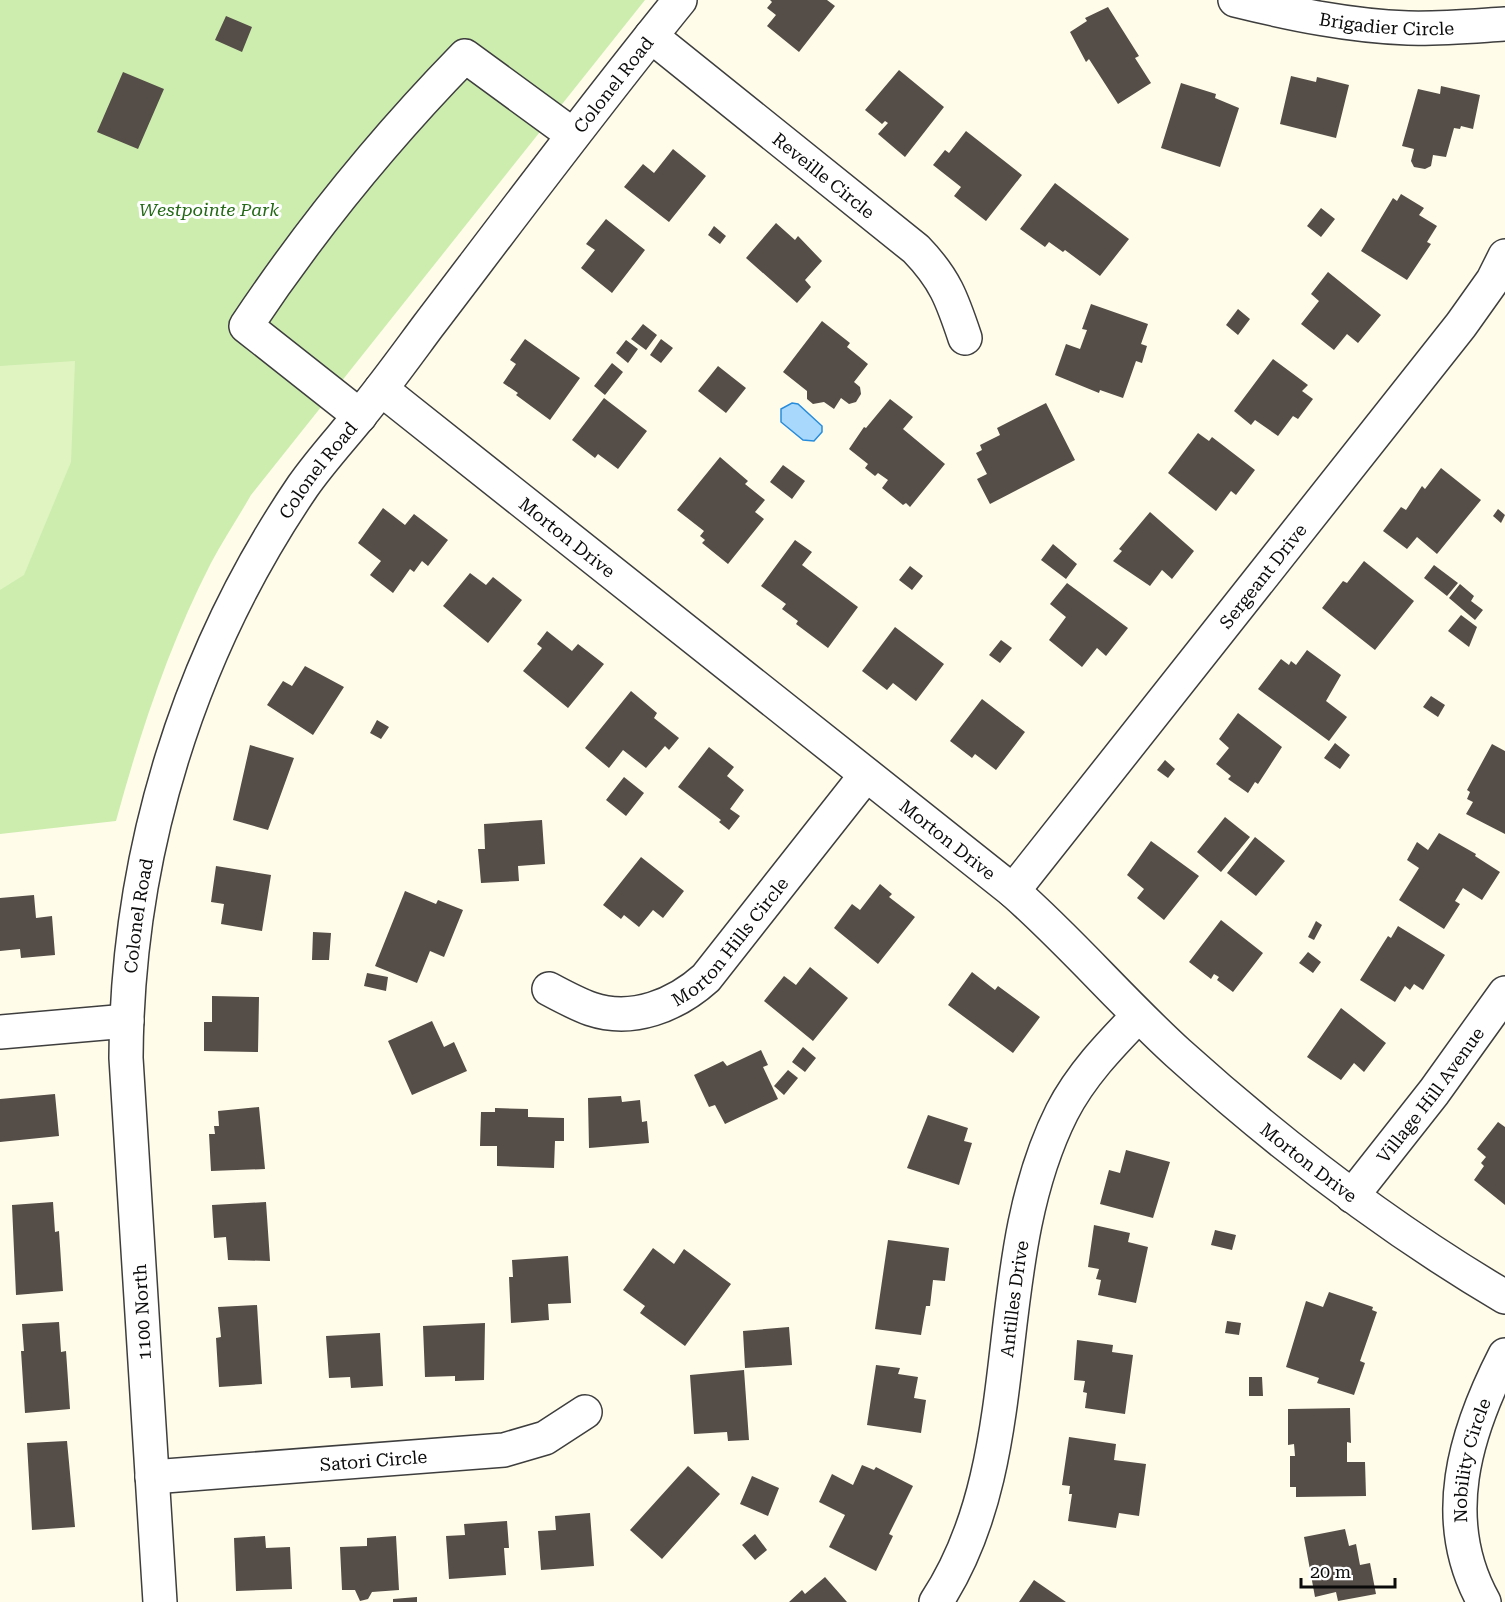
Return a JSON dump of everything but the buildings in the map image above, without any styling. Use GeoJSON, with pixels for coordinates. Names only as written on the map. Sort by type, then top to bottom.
{"type":"FeatureCollection","features":[{"type":"Feature","properties":{"kind":"street","name":"Colonel Road"},"geometry":{"type":"LineString","coordinates":[[127,1021],[132,948],[143,873],[160,792],[185,713],[218,634],[258,556],[305,483],[381,389],[573,135],[680,0]]}},
{"type":"Feature","properties":{"kind":"street","name":"Brigadier Circle"},"geometry":{"type":"LineString","coordinates":[[1235,0],[1290,13],[1370,25],[1445,28],[1505,24]]}},
{"type":"Feature","properties":{"kind":"street","name":"Reveille Circle"},"geometry":{"type":"LineString","coordinates":[[651,36],[916,249],[937,271],[952,297],[965,338]]}},
{"type":"Feature","properties":{"kind":"street"},"geometry":{"type":"LineString","coordinates":[[360,416],[246,326],[295,253],[404,117],[465,56],[573,135]]}},
{"type":"Feature","properties":{"kind":"street","name":"Sergeant Drive"},"geometry":{"type":"LineString","coordinates":[[1013,891],[1461,325],[1493,280],[1505,256]]}},
{"type":"Feature","properties":{"kind":"street","name":"Morton Drive"},"geometry":{"type":"LineString","coordinates":[[381,389],[1013,891],[1086,959],[1138,1016],[1224,1093],[1352,1196],[1439,1258],[1505,1297]]}},
{"type":"Feature","properties":{"kind":"street","name":"Morton Hills Circle"},"geometry":{"type":"LineString","coordinates":[[549,989],[591,1009],[620,1013],[647,1011],[670,1004],[690,992],[706,978],[866,775]]}},
{"type":"Feature","properties":{"kind":"street","name":"Village Hill Avenue"},"geometry":{"type":"LineString","coordinates":[[1352,1196],[1434,1092],[1505,993]]}},
{"type":"Feature","properties":{"kind":"street","name":"Antilles Drive"},"geometry":{"type":"LineString","coordinates":[[936,1602],[962,1554],[978,1512],[989,1466],[1019,1248],[1044,1153],[1062,1111],[1080,1081],[1138,1016]]}},
{"type":"Feature","properties":{"kind":"street"},"geometry":{"type":"LineString","coordinates":[[0,1032],[127,1021]]}},
{"type":"Feature","properties":{"kind":"street","name":"1100 North"},"geometry":{"type":"LineString","coordinates":[[127,1021],[126,1058],[160,1602]]}},
{"type":"Feature","properties":{"kind":"street","name":"Nobility Circle"},"geometry":{"type":"LineString","coordinates":[[1484,1602],[1476,1588],[1464,1549],[1459,1506],[1462,1474],[1474,1424],[1505,1355]]}},
{"type":"Feature","properties":{"kind":"street","name":"Satori Circle"},"geometry":{"type":"LineString","coordinates":[[152,1476],[504,1450],[545,1438],[585,1412]]}},
{"type":"Feature","properties":{"kind":"green space","name":"Westpointe Park"},"geometry":{"type":"Polygon","coordinates":[[[0,0],[645,0],[251,495],[211,563],[169,657],[135,755],[116,821],[0,834],[0,0]]]}},
{"type":"Feature","properties":{"kind":"green space"},"geometry":{"type":"Polygon","coordinates":[[[75,361],[71,462],[24,575],[0,590],[0,366],[75,361]]]}},
{"type":"Feature","properties":{"kind":"water"},"geometry":{"type":"Polygon","coordinates":[[[792,403],[798,404],[822,426],[822,432],[814,441],[803,440],[781,422],[781,409],[792,403]]]}}]}
